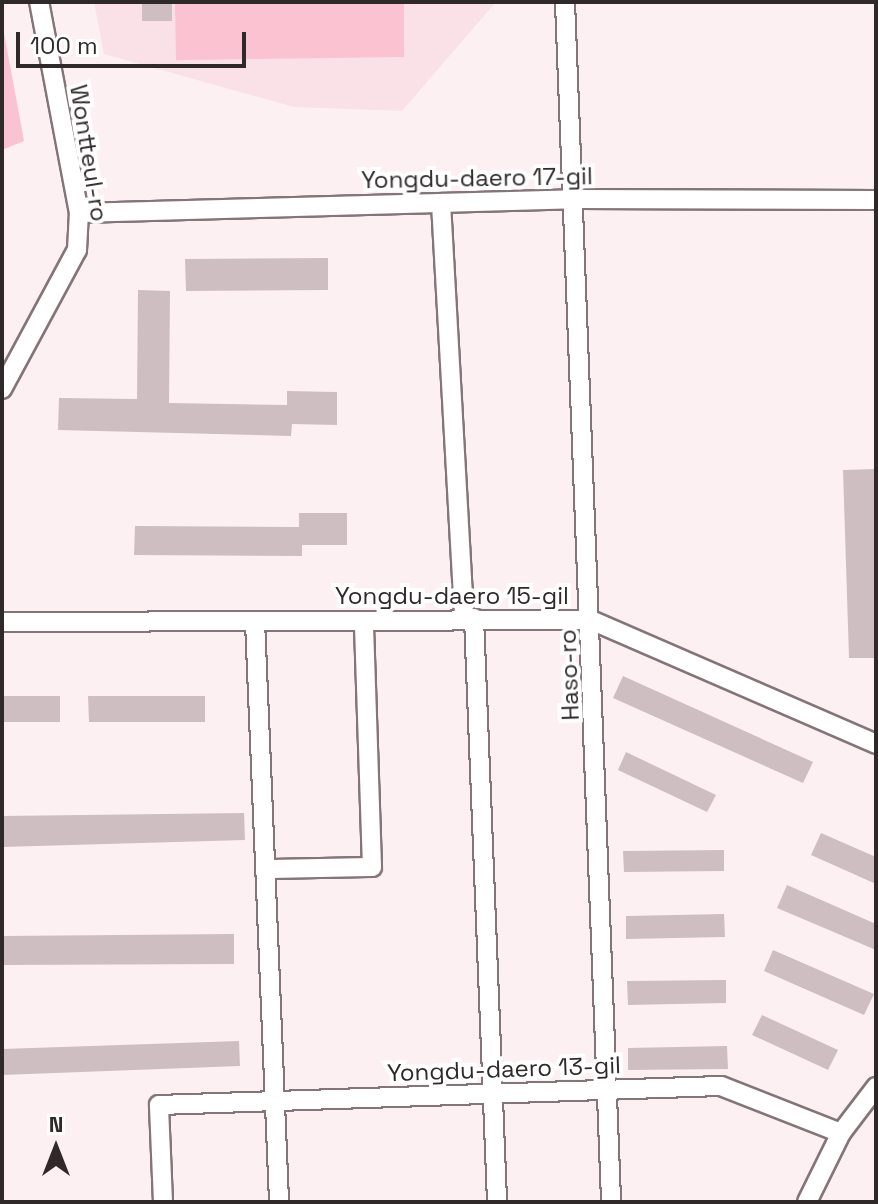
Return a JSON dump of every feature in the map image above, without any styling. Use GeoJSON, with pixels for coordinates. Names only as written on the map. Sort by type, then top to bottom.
{"type":"FeatureCollection","features":[{"type":"Feature","properties":{"kind":"street","name":"Wontteul-ro"},"geometry":{"type":"LineString","coordinates":[[2,389],[77,250],[79,213],[39,2]]}},
{"type":"Feature","properties":{"kind":"street","name":"Haso-ro"},"geometry":{"type":"LineString","coordinates":[[565,2],[611,1202]]}},
{"type":"Feature","properties":{"kind":"street","name":"Yongdu-daero 17-gil"},"geometry":{"type":"LineString","coordinates":[[79,213],[574,199],[876,200]]}},
{"type":"Feature","properties":{"kind":"street"},"geometry":{"type":"LineString","coordinates":[[441,203],[469,618],[497,1202]]}},
{"type":"Feature","properties":{"kind":"street","name":"Yongdu-daero 15-gil"},"geometry":{"type":"LineString","coordinates":[[2,622],[469,618],[591,620],[876,744]]}},
{"type":"Feature","properties":{"kind":"street"},"geometry":{"type":"LineString","coordinates":[[255,621],[268,869],[279,1202]]}},
{"type":"Feature","properties":{"kind":"street"},"geometry":{"type":"LineString","coordinates":[[268,869],[372,867],[364,621]]}},
{"type":"Feature","properties":{"kind":"street","name":"Yongdu-daero 13-gil"},"geometry":{"type":"LineString","coordinates":[[163,1202],[159,1105],[721,1086],[841,1133]]}},
{"type":"Feature","properties":{"kind":"street"},"geometry":{"type":"LineString","coordinates":[[807,1202],[841,1133],[876,1087]]}},
{"type":"Feature","properties":{"kind":"shaded area"},"geometry":{"type":"Polygon","coordinates":[[[94,2],[496,2],[402,111],[294,107],[104,54],[94,2]]]}},
{"type":"Feature","properties":{"kind":"shaded area"},"geometry":{"type":"Polygon","coordinates":[[[175,2],[404,2],[404,57],[176,60],[175,2]]]}},
{"type":"Feature","properties":{"kind":"shaded area"},"geometry":{"type":"Polygon","coordinates":[[[2,22],[24,141],[2,150],[2,22]]]}},
{"type":"Feature","properties":{"kind":"building"},"geometry":{"type":"Polygon","coordinates":[[[142,2],[172,2],[172,21],[142,21],[142,2]]]}},
{"type":"Feature","properties":{"kind":"building"},"geometry":{"type":"Polygon","coordinates":[[[328,258],[328,290],[186,291],[185,259],[328,258]]]}},
{"type":"Feature","properties":{"kind":"building"},"geometry":{"type":"Polygon","coordinates":[[[138,290],[170,291],[169,403],[287,405],[287,391],[337,392],[337,425],[292,424],[291,436],[58,430],[59,398],[137,399],[138,290]]]}},
{"type":"Feature","properties":{"kind":"building"},"geometry":{"type":"Polygon","coordinates":[[[876,469],[876,658],[849,658],[843,470],[876,469]]]}},
{"type":"Feature","properties":{"kind":"building"},"geometry":{"type":"Polygon","coordinates":[[[299,513],[347,513],[347,545],[302,545],[302,556],[134,555],[135,526],[299,527],[299,513]]]}},
{"type":"Feature","properties":{"kind":"building"},"geometry":{"type":"Polygon","coordinates":[[[623,676],[813,762],[803,783],[613,698],[623,676]]]}},
{"type":"Feature","properties":{"kind":"building"},"geometry":{"type":"Polygon","coordinates":[[[2,696],[60,696],[60,722],[2,722],[2,696]]]}},
{"type":"Feature","properties":{"kind":"building"},"geometry":{"type":"Polygon","coordinates":[[[88,696],[205,696],[205,722],[89,722],[88,696]]]}},
{"type":"Feature","properties":{"kind":"building"},"geometry":{"type":"Polygon","coordinates":[[[626,752],[716,795],[707,812],[618,770],[626,752]]]}},
{"type":"Feature","properties":{"kind":"building"},"geometry":{"type":"Polygon","coordinates":[[[244,813],[245,840],[2,847],[2,816],[244,813]]]}},
{"type":"Feature","properties":{"kind":"building"},"geometry":{"type":"Polygon","coordinates":[[[821,833],[876,857],[876,884],[811,855],[821,833]]]}},
{"type":"Feature","properties":{"kind":"building"},"geometry":{"type":"Polygon","coordinates":[[[724,850],[724,871],[624,872],[623,851],[724,850]]]}},
{"type":"Feature","properties":{"kind":"building"},"geometry":{"type":"Polygon","coordinates":[[[787,885],[876,924],[876,950],[777,908],[787,885]]]}},
{"type":"Feature","properties":{"kind":"building"},"geometry":{"type":"Polygon","coordinates":[[[724,914],[725,937],[626,939],[626,916],[724,914]]]}},
{"type":"Feature","properties":{"kind":"building"},"geometry":{"type":"Polygon","coordinates":[[[234,934],[234,964],[2,965],[2,936],[234,934]]]}},
{"type":"Feature","properties":{"kind":"building"},"geometry":{"type":"Polygon","coordinates":[[[773,950],[874,994],[864,1015],[764,971],[773,950]]]}},
{"type":"Feature","properties":{"kind":"building"},"geometry":{"type":"Polygon","coordinates":[[[726,980],[726,1003],[628,1005],[627,981],[726,980]]]}},
{"type":"Feature","properties":{"kind":"building"},"geometry":{"type":"Polygon","coordinates":[[[762,1015],[838,1050],[828,1070],[752,1035],[762,1015]]]}},
{"type":"Feature","properties":{"kind":"building"},"geometry":{"type":"Polygon","coordinates":[[[239,1041],[240,1066],[2,1075],[2,1049],[239,1041]]]}},
{"type":"Feature","properties":{"kind":"building"},"geometry":{"type":"Polygon","coordinates":[[[727,1046],[728,1069],[628,1070],[628,1048],[727,1046]]]}}]}
